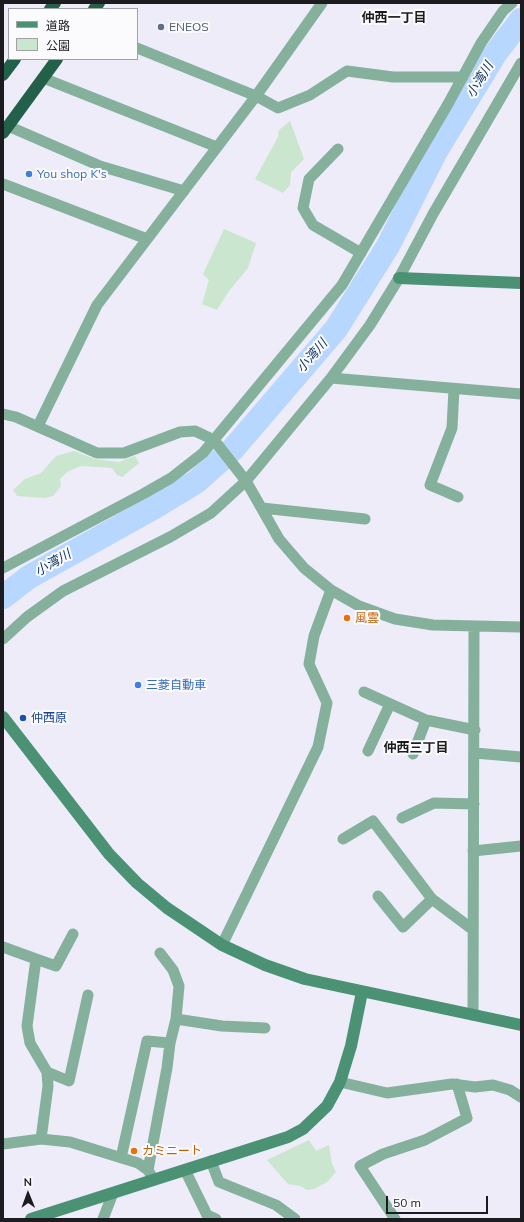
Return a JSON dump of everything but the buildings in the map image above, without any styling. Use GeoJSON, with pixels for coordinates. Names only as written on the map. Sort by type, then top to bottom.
{"type":"FeatureCollection","features":[{"type":"Feature","properties":{"kind":"highway"},"geometry":{"type":"LineString","coordinates":[[3,75],[14,60]]}},
{"type":"Feature","properties":{"kind":"highway"},"geometry":{"type":"LineString","coordinates":[[5,130],[56,60]]}},
{"type":"Feature","properties":{"kind":"street"},"geometry":{"type":"LineString","coordinates":[[38,426],[97,305],[256,96],[322,3]]}},
{"type":"Feature","properties":{"kind":"street"},"geometry":{"type":"LineString","coordinates":[[3,568],[171,478],[203,453],[342,285],[463,77],[481,43],[503,11],[512,3]]}},
{"type":"Feature","properties":{"kind":"street"},"geometry":{"type":"LineString","coordinates":[[138,48],[256,96],[278,108],[310,95],[347,71],[393,77],[463,77]]}},
{"type":"Feature","properties":{"kind":"street"},"geometry":{"type":"LineString","coordinates":[[3,639],[27,617],[63,591],[170,537],[211,513],[246,481],[331,378],[370,325],[399,278],[433,214],[521,63]]}},
{"type":"Feature","properties":{"kind":"street"},"geometry":{"type":"LineString","coordinates":[[44,78],[217,147]]}},
{"type":"Feature","properties":{"kind":"street"},"geometry":{"type":"LineString","coordinates":[[5,130],[100,166],[184,191]]}},
{"type":"Feature","properties":{"kind":"street"},"geometry":{"type":"LineString","coordinates":[[338,149],[309,179],[302,208],[313,225],[361,253]]}},
{"type":"Feature","properties":{"kind":"street"},"geometry":{"type":"LineString","coordinates":[[3,184],[147,239]]}},
{"type":"Feature","properties":{"kind":"street"},"geometry":{"type":"LineString","coordinates":[[399,278],[521,283]]}},
{"type":"Feature","properties":{"kind":"street"},"geometry":{"type":"LineString","coordinates":[[331,378],[521,394]]}},
{"type":"Feature","properties":{"kind":"street"},"geometry":{"type":"LineString","coordinates":[[454,389],[452,428],[430,486],[458,497]]}},
{"type":"Feature","properties":{"kind":"street"},"geometry":{"type":"LineString","coordinates":[[3,414],[16,417],[38,426],[83,448],[104,454],[124,453],[188,431],[195,431],[214,440],[246,481],[279,539],[304,568],[331,590],[359,606],[395,619],[433,625],[521,627]]}},
{"type":"Feature","properties":{"kind":"street"},"geometry":{"type":"LineString","coordinates":[[262,508],[365,519]]}},
{"type":"Feature","properties":{"kind":"street"},"geometry":{"type":"LineString","coordinates":[[222,945],[318,747],[327,703],[309,664],[314,636],[331,590]]}},
{"type":"Feature","properties":{"kind":"street"},"geometry":{"type":"LineString","coordinates":[[473,1015],[472,929],[475,753],[474,626]]}},
{"type":"Feature","properties":{"kind":"street"},"geometry":{"type":"LineString","coordinates":[[364,692],[426,720],[475,730]]}},
{"type":"Feature","properties":{"kind":"street"},"geometry":{"type":"LineString","coordinates":[[368,751],[390,704]]}},
{"type":"Feature","properties":{"kind":"street"},"geometry":{"type":"LineString","coordinates":[[3,717],[109,854],[126,872],[167,908],[222,945],[265,964],[305,979],[521,1025]]}},
{"type":"Feature","properties":{"kind":"street"},"geometry":{"type":"LineString","coordinates":[[413,754],[426,720]]}},
{"type":"Feature","properties":{"kind":"street"},"geometry":{"type":"LineString","coordinates":[[475,753],[521,757]]}},
{"type":"Feature","properties":{"kind":"street"},"geometry":{"type":"LineString","coordinates":[[402,818],[434,803],[474,804]]}},
{"type":"Feature","properties":{"kind":"street"},"geometry":{"type":"LineString","coordinates":[[343,839],[373,821],[432,899],[472,929]]}},
{"type":"Feature","properties":{"kind":"street"},"geometry":{"type":"LineString","coordinates":[[473,851],[521,846]]}},
{"type":"Feature","properties":{"kind":"street"},"geometry":{"type":"LineString","coordinates":[[378,896],[403,927],[432,899]]}},
{"type":"Feature","properties":{"kind":"street"},"geometry":{"type":"LineString","coordinates":[[3,947],[56,966],[73,934]]}},
{"type":"Feature","properties":{"kind":"street"},"geometry":{"type":"LineString","coordinates":[[151,1175],[170,1043],[176,1019],[179,986],[173,970],[160,953]]}},
{"type":"Feature","properties":{"kind":"street"},"geometry":{"type":"LineString","coordinates":[[36,959],[27,1026],[30,1043],[47,1072],[48,1086],[41,1139]]}},
{"type":"Feature","properties":{"kind":"street"},"geometry":{"type":"LineString","coordinates":[[31,1219],[113,1193],[151,1175],[184,1170],[288,1137],[303,1129],[327,1106],[340,1082],[362,992]]}},
{"type":"Feature","properties":{"kind":"street"},"geometry":{"type":"LineString","coordinates":[[47,1072],[69,1081],[88,995]]}},
{"type":"Feature","properties":{"kind":"street"},"geometry":{"type":"LineString","coordinates":[[176,1019],[222,1026],[265,1028]]}},
{"type":"Feature","properties":{"kind":"street"},"geometry":{"type":"LineString","coordinates":[[121,1158],[147,1041],[170,1043]]}},
{"type":"Feature","properties":{"kind":"street"},"geometry":{"type":"LineString","coordinates":[[340,1082],[387,1093],[457,1084],[475,1087],[493,1084],[510,1090],[521,1097]]}},
{"type":"Feature","properties":{"kind":"street"},"geometry":{"type":"LineString","coordinates":[[395,1219],[360,1166],[383,1154],[425,1140],[467,1118],[457,1084]]}},
{"type":"Feature","properties":{"kind":"street"},"geometry":{"type":"LineString","coordinates":[[3,1144],[41,1139],[70,1142],[138,1163],[151,1175]]}},
{"type":"Feature","properties":{"kind":"street"},"geometry":{"type":"LineString","coordinates":[[211,1161],[219,1182],[276,1205],[295,1219]]}},
{"type":"Feature","properties":{"kind":"street"},"geometry":{"type":"LineString","coordinates":[[184,1170],[207,1216],[216,1219]]}},
{"type":"Feature","properties":{"kind":"street"},"geometry":{"type":"LineString","coordinates":[[104,1219],[113,1193]]}},
{"type":"Feature","properties":{"kind":"green space"},"geometry":{"type":"Polygon","coordinates":[[[290,121],[304,159],[291,172],[290,185],[283,193],[255,179],[278,137],[279,130],[290,121]]]}},
{"type":"Feature","properties":{"kind":"green space"},"geometry":{"type":"Polygon","coordinates":[[[224,229],[256,243],[248,268],[229,291],[217,310],[202,304],[209,280],[203,274],[224,229]]]}},
{"type":"Feature","properties":{"kind":"green space"},"geometry":{"type":"Polygon","coordinates":[[[74,451],[95,459],[119,462],[135,456],[139,463],[122,477],[117,475],[112,468],[81,466],[67,472],[60,479],[61,486],[53,496],[45,498],[17,496],[13,490],[25,479],[41,473],[56,456],[74,451]]]}},
{"type":"Feature","properties":{"kind":"green space"},"geometry":{"type":"Polygon","coordinates":[[[309,1140],[316,1151],[329,1145],[332,1164],[336,1172],[327,1182],[314,1189],[307,1190],[300,1186],[288,1184],[267,1160],[309,1140]]]}},
{"type":"Feature","properties":{"kind":"waterway","name":"小湾川"},"geometry":{"type":"LineString","coordinates":[[3,597],[29,577],[153,508],[196,482],[233,449],[336,329],[388,246],[436,151],[495,54],[521,20]]}},
{"type":"Feature","properties":{"kind":"place","name":"ENEOS"},"geometry":{"type":"Point","coordinates":[161,27]}},
{"type":"Feature","properties":{"kind":"place","name":"You shop K's"},"geometry":{"type":"Point","coordinates":[29,174]}},
{"type":"Feature","properties":{"kind":"place","name":"風雲"},"geometry":{"type":"Point","coordinates":[347,618]}},
{"type":"Feature","properties":{"kind":"place","name":"三菱自動車"},"geometry":{"type":"Point","coordinates":[138,685]}},
{"type":"Feature","properties":{"kind":"place","name":"仲西原"},"geometry":{"type":"Point","coordinates":[23,718]}},
{"type":"Feature","properties":{"kind":"place","name":"カミニート"},"geometry":{"type":"Point","coordinates":[134,1151]}},
{"type":"Feature","properties":{"kind":"district","name":"仲西一丁目"},"geometry":{"type":"Point","coordinates":[394,18]}},
{"type":"Feature","properties":{"kind":"district","name":"仲西三丁目"},"geometry":{"type":"Point","coordinates":[416,748]}}]}
